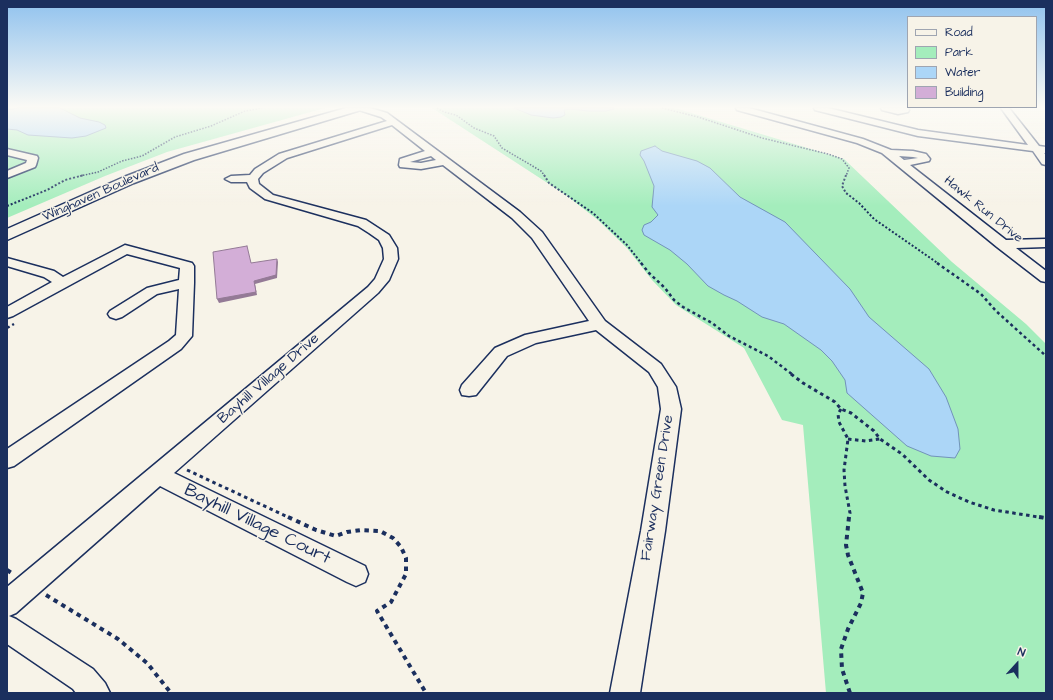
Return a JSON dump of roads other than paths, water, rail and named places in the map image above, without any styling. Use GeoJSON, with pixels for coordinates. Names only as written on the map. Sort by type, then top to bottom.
{"type":"FeatureCollection","features":[{"type":"Feature","properties":{"kind":"main road","name":"Winghaven Boulevard"},"geometry":{"type":"LineString","coordinates":[[7,224],[116,176],[173,154],[221,141]]}},
{"type":"Feature","properties":{"kind":"main road","name":"Winghaven Boulevard"},"geometry":{"type":"LineString","coordinates":[[7,235],[129,180],[181,159],[244,141]]}},
{"type":"Feature","properties":{"kind":"street"},"geometry":{"type":"LineString","coordinates":[[231,179],[253,178],[265,167],[283,156],[321,141]]}},
{"type":"Feature","properties":{"kind":"street","name":"Fairway Green Drive"},"geometry":{"type":"LineString","coordinates":[[418,141],[516,215],[537,235],[599,324],[655,368],[667,387],[670,408],[653,531],[625,693]]}},
{"type":"Feature","properties":{"kind":"street","name":"Hawk Run Drive"},"geometry":{"type":"LineString","coordinates":[[859,141],[890,153],[903,162],[1002,244],[1046,278]]}},
{"type":"Feature","properties":{"kind":"street"},"geometry":{"type":"LineString","coordinates":[[976,141],[1046,150]]}},
{"type":"Feature","properties":{"kind":"street"},"geometry":{"type":"LineString","coordinates":[[1030,141],[1046,162]]}},
{"type":"Feature","properties":{"kind":"street"},"geometry":{"type":"LineString","coordinates":[[7,152],[33,158],[31,165],[7,175]]}},
{"type":"Feature","properties":{"kind":"street","name":"Hawk Run Drive"},"geometry":{"type":"LineString","coordinates":[[890,153],[913,154],[922,156],[925,159],[903,162]]}},
{"type":"Feature","properties":{"kind":"street","name":"Bayhill Village Drive"},"geometry":{"type":"LineString","coordinates":[[7,604],[373,290],[388,270],[391,259],[390,248],[384,238],[374,230],[362,224],[270,197],[254,186],[253,178]]}},
{"type":"Feature","properties":{"kind":"street"},"geometry":{"type":"LineString","coordinates":[[1002,244],[1046,243]]}},
{"type":"Feature","properties":{"kind":"street"},"geometry":{"type":"LineString","coordinates":[[7,313],[125,249],[187,266],[184,336],[175,345],[7,460]]}},
{"type":"Feature","properties":{"kind":"street"},"geometry":{"type":"LineString","coordinates":[[7,262],[49,274],[62,282]]}},
{"type":"Feature","properties":{"kind":"street"},"geometry":{"type":"LineString","coordinates":[[7,274],[34,282],[62,282]]}},
{"type":"Feature","properties":{"kind":"street"},"geometry":{"type":"LineString","coordinates":[[116,314],[152,291],[187,283]]}},
{"type":"Feature","properties":{"kind":"street"},"geometry":{"type":"LineString","coordinates":[[469,390],[501,352],[531,339],[599,324]]}},
{"type":"Feature","properties":{"kind":"street","name":"Bayhill Village Court"},"geometry":{"type":"LineString","coordinates":[[157,475],[356,574]]}},
{"type":"Feature","properties":{"kind":"street"},"geometry":{"type":"LineString","coordinates":[[7,628],[83,680],[95,693]]}},
{"type":"Feature","properties":{"kind":"water"},"geometry":{"type":"Polygon","coordinates":[[[655,146],[662,151],[697,161],[710,168],[740,197],[785,222],[850,289],[869,317],[929,369],[946,397],[958,429],[960,449],[955,458],[931,456],[907,446],[847,393],[845,380],[832,361],[821,350],[784,324],[762,317],[737,301],[708,286],[687,264],[670,250],[644,235],[642,230],[644,225],[651,222],[658,215],[652,207],[654,186],[640,155],[641,151],[655,146]]]}}]}
